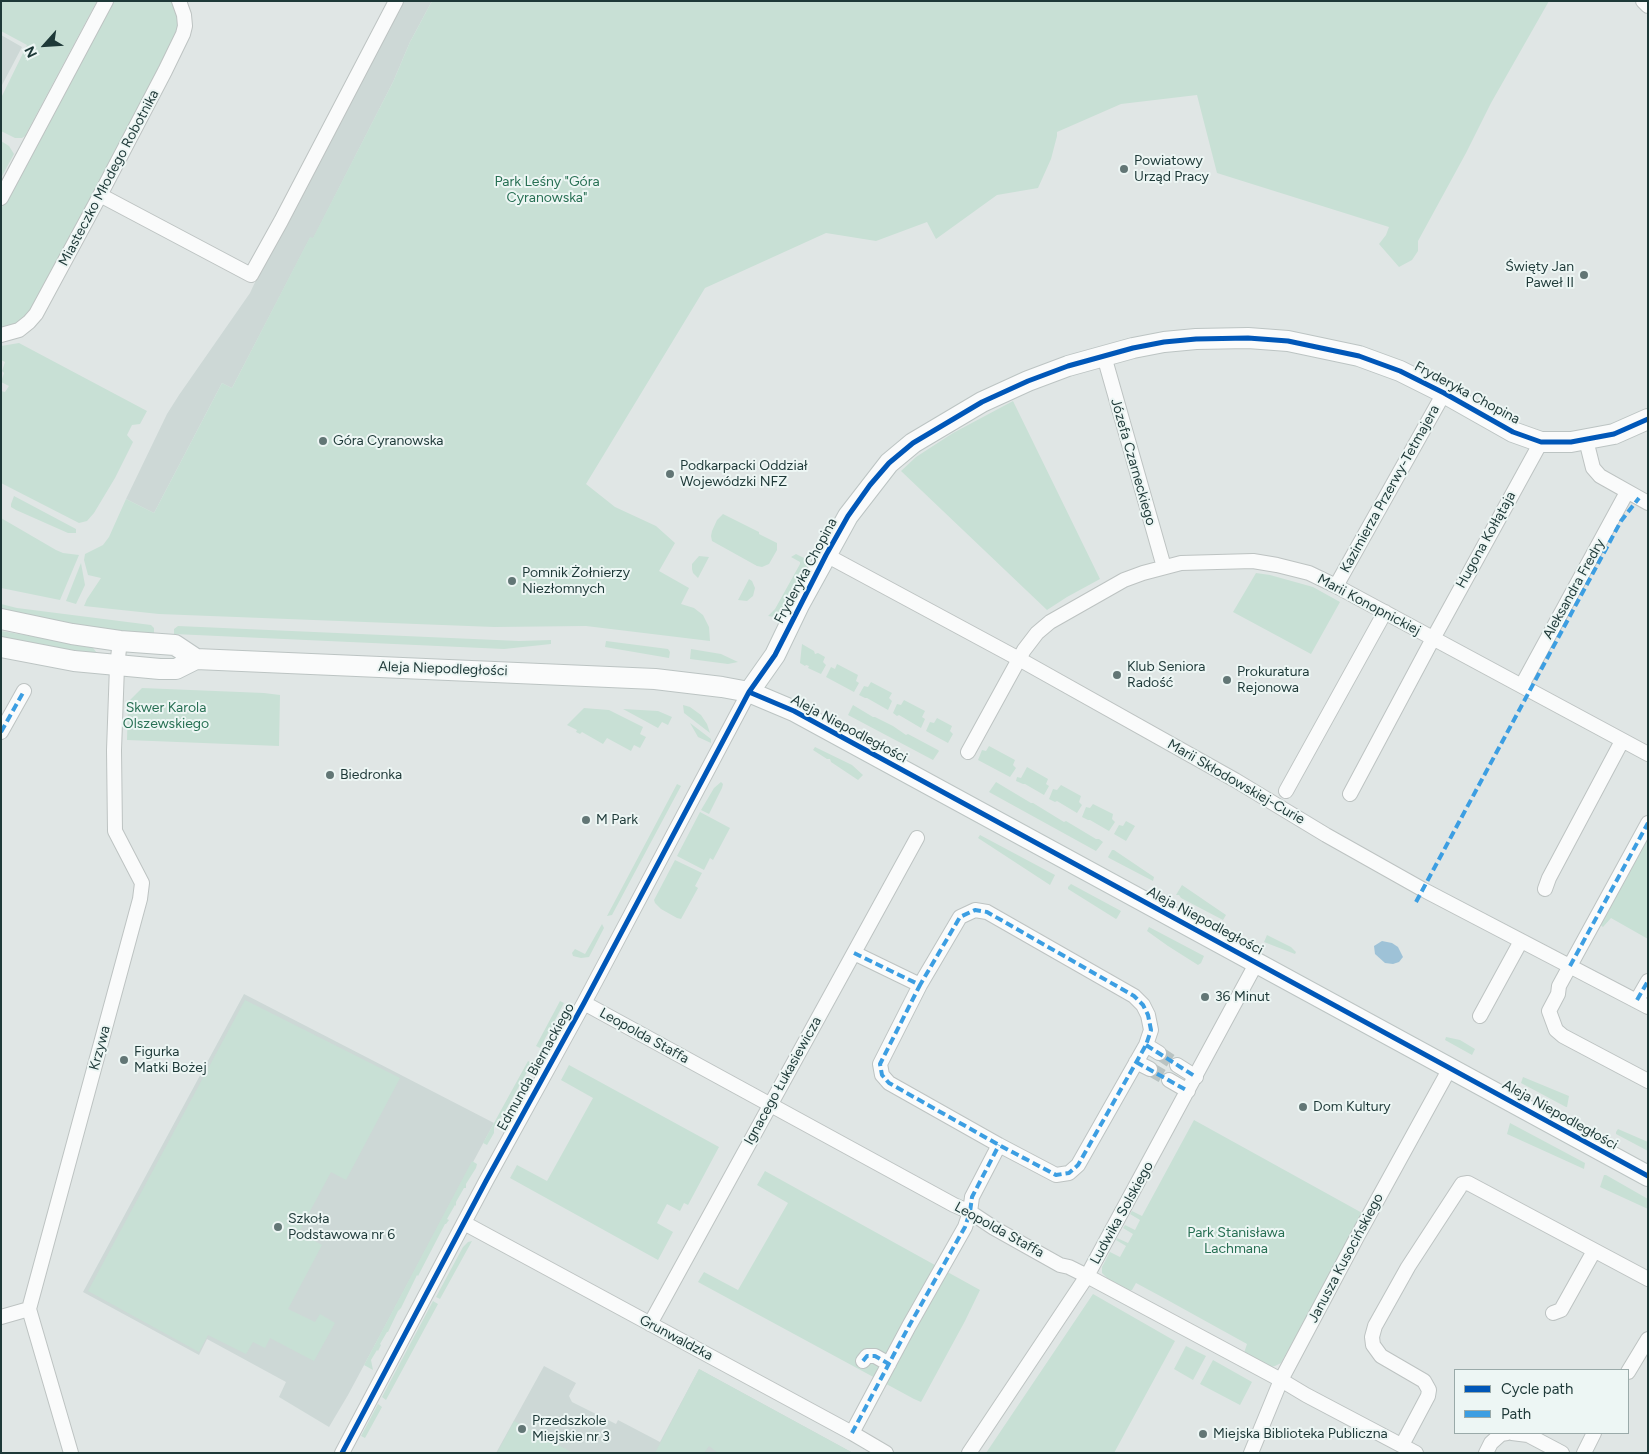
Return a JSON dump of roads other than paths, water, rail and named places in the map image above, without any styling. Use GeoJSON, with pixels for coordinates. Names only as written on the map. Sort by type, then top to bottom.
{"type":"FeatureCollection","features":[{"type":"Feature","properties":{"kind":"street"},"geometry":{"type":"LineString","coordinates":[[1,198],[106,1]]}},
{"type":"Feature","properties":{"kind":"street","name":"Miasteczko Młodego Robotnika"},"geometry":{"type":"LineString","coordinates":[[1,335],[19,330],[36,314],[100,195],[183,34],[185,26],[184,16],[179,1]]}},
{"type":"Feature","properties":{"kind":"street"},"geometry":{"type":"LineString","coordinates":[[100,195],[251,275],[282,221],[396,1]]}},
{"type":"Feature","properties":{"kind":"street"},"geometry":{"type":"LineString","coordinates":[[1643,1],[1648,6]]}},
{"type":"Feature","properties":{"kind":"street","name":"Fryderyka Chopina"},"geometry":{"type":"LineString","coordinates":[[749,692],[775,655],[848,516],[870,485],[889,463],[913,443],[982,402],[1028,381],[1068,366],[1133,348],[1164,342],[1248,338],[1288,341],[1359,356],[1400,371],[1444,393],[1513,432],[1541,442],[1571,442],[1614,434],[1627,430],[1648,419]]}},
{"type":"Feature","properties":{"kind":"street","name":"Józefa Czarneckiego"},"geometry":{"type":"LineString","coordinates":[[1104,356],[1164,567]]}},
{"type":"Feature","properties":{"kind":"street","name":"Kazimierza Przerwy-Tetmajera"},"geometry":{"type":"LineString","coordinates":[[1336,586],[1444,393]]}},
{"type":"Feature","properties":{"kind":"street"},"geometry":{"type":"LineString","coordinates":[[1586,440],[1593,468],[1600,476],[1648,503]]}},
{"type":"Feature","properties":{"kind":"street","name":"Hugona Kołłątaja"},"geometry":{"type":"LineString","coordinates":[[1350,794],[1541,442]]}},
{"type":"Feature","properties":{"kind":"street","name":"Aleksandra Fredry"},"geometry":{"type":"LineString","coordinates":[[1522,685],[1627,492]]}},
{"type":"Feature","properties":{"kind":"street","name":"Marii Skłodowskiej-Curie"},"geometry":{"type":"LineString","coordinates":[[826,555],[1019,659],[1235,780],[1374,862],[1521,942],[1642,1004]]}},
{"type":"Feature","properties":{"kind":"street","name":"Marii Konopnickiej"},"geometry":{"type":"LineString","coordinates":[[968,752],[1019,659],[1030,642],[1050,622],[1124,580],[1164,567],[1181,563],[1253,561],[1277,565],[1309,574],[1336,586],[1648,754]]}},
{"type":"Feature","properties":{"kind":"street"},"geometry":{"type":"LineString","coordinates":[[1286,791],[1385,612]]}},
{"type":"Feature","properties":{"kind":"street"},"geometry":{"type":"LineString","coordinates":[[1,619],[56,631],[175,645],[196,659]]}},
{"type":"Feature","properties":{"kind":"street","name":"Krzywa"},"geometry":{"type":"LineString","coordinates":[[29,1309],[140,899],[142,883],[115,831],[114,750],[117,666],[120,640]]}},
{"type":"Feature","properties":{"kind":"street","name":"Aleja Niepodległości"},"geometry":{"type":"LineString","coordinates":[[1,647],[74,661],[176,670],[196,659],[655,679],[749,692],[794,711],[1648,1176]]}},
{"type":"Feature","properties":{"kind":"street"},"geometry":{"type":"LineString","coordinates":[[1,732],[24,690]]}},
{"type":"Feature","properties":{"kind":"street","name":"Edmunda Biernackiego"},"geometry":{"type":"LineString","coordinates":[[342,1453],[749,692]]}},
{"type":"Feature","properties":{"kind":"street"},"geometry":{"type":"LineString","coordinates":[[1545,890],[1549,878],[1622,741]]}},
{"type":"Feature","properties":{"kind":"street"},"geometry":{"type":"LineString","coordinates":[[1648,823],[1559,986],[1558,994],[1548,1011],[1556,1030],[1563,1036],[1648,1080]]}},
{"type":"Feature","properties":{"kind":"street","name":"Ignacego Łukasiewicza"},"geometry":{"type":"LineString","coordinates":[[650,1324],[917,838]]}},
{"type":"Feature","properties":{"kind":"street"},"geometry":{"type":"LineString","coordinates":[[975,910],[987,912],[1134,996],[1143,1005],[1148,1015],[1151,1030],[1146,1046],[1078,1166],[1069,1173],[1056,1175],[999,1146],[889,1083],[882,1075],[880,1064],[920,985],[960,917],[975,910]]}},
{"type":"Feature","properties":{"kind":"street"},"geometry":{"type":"LineString","coordinates":[[1480,1016],[1521,942]]}},
{"type":"Feature","properties":{"kind":"street"},"geometry":{"type":"LineString","coordinates":[[854,953],[920,985]]}},
{"type":"Feature","properties":{"kind":"street","name":"Ludwika Solskiego"},"geometry":{"type":"LineString","coordinates":[[969,1453],[1087,1276],[1257,962]]}},
{"type":"Feature","properties":{"kind":"street"},"geometry":{"type":"LineString","coordinates":[[1642,1004],[1648,981]]}},
{"type":"Feature","properties":{"kind":"street","name":"Leopolda Staffa"},"geometry":{"type":"LineString","coordinates":[[584,1003],[970,1212],[1019,1242],[1087,1276],[1280,1380],[1306,1396],[1416,1453]]}},
{"type":"Feature","properties":{"kind":"street"},"geometry":{"type":"LineString","coordinates":[[1146,1046],[1159,1053]]}},
{"type":"Feature","properties":{"kind":"street"},"geometry":{"type":"LineString","coordinates":[[1136,1062],[1150,1069]]}},
{"type":"Feature","properties":{"kind":"street"},"geometry":{"type":"LineString","coordinates":[[1177,1066],[1196,1077]]}},
{"type":"Feature","properties":{"kind":"street","name":"Janusza Kusocińskiego"},"geometry":{"type":"LineString","coordinates":[[1251,1453],[1280,1380],[1356,1237],[1450,1068]]}},
{"type":"Feature","properties":{"kind":"street"},"geometry":{"type":"LineString","coordinates":[[1168,1080],[1188,1091]]}},
{"type":"Feature","properties":{"kind":"street"},"geometry":{"type":"LineString","coordinates":[[852,1433],[965,1226],[970,1212],[972,1197],[999,1146]]}},
{"type":"Feature","properties":{"kind":"street"},"geometry":{"type":"LineString","coordinates":[[1402,1445],[1428,1396],[1429,1390],[1424,1381],[1381,1356],[1373,1345],[1372,1337],[1375,1326],[1408,1267],[1462,1184],[1468,1183],[1648,1279]]}},
{"type":"Feature","properties":{"kind":"street","name":"Grunwaldzka"},"geometry":{"type":"LineString","coordinates":[[464,1223],[886,1453]]}},
{"type":"Feature","properties":{"kind":"street"},"geometry":{"type":"LineString","coordinates":[[1553,1313],[1560,1310],[1594,1251]]}},
{"type":"Feature","properties":{"kind":"street"},"geometry":{"type":"LineString","coordinates":[[1,1317],[29,1309],[71,1453]]}},
{"type":"Feature","properties":{"kind":"street"},"geometry":{"type":"LineString","coordinates":[[1629,1370],[1648,1339]]}},
{"type":"Feature","properties":{"kind":"street"},"geometry":{"type":"LineString","coordinates":[[863,1361],[867,1356],[875,1356],[889,1364]]}},
{"type":"Feature","properties":{"kind":"street"},"geometry":{"type":"LineString","coordinates":[[1486,1453],[1491,1443],[1501,1434]]}},
{"type":"Feature","properties":{"kind":"street"},"geometry":{"type":"LineString","coordinates":[[1517,1434],[1528,1436],[1562,1453]]}},
{"type":"Feature","properties":{"kind":"street"},"geometry":{"type":"LineString","coordinates":[[1584,1453],[1594,1434]]}},
{"type":"Feature","properties":{"kind":"water"},"geometry":{"type":"Polygon","coordinates":[[[1382,941],[1392,943],[1398,947],[1403,957],[1399,962],[1393,964],[1385,963],[1375,954],[1374,946],[1382,941]]]}},
{"type":"Feature","properties":{"kind":"tunnel"},"geometry":{"type":"LineString","coordinates":[[1159,1053],[1177,1065]]}},
{"type":"Feature","properties":{"kind":"tunnel"},"geometry":{"type":"LineString","coordinates":[[1150,1069],[1169,1080]]}},
{"type":"Feature","properties":{"kind":"place","name":"Powiatowy Urząd Pracy"},"geometry":{"type":"Point","coordinates":[1124,169]}},
{"type":"Feature","properties":{"kind":"place","name":"Święty Jan Paweł II"},"geometry":{"type":"Point","coordinates":[1584,275]}},
{"type":"Feature","properties":{"kind":"place","name":"Góra Cyranowska"},"geometry":{"type":"Point","coordinates":[323,441]}},
{"type":"Feature","properties":{"kind":"place","name":"Podkarpacki Oddział Wojewódzki NFZ"},"geometry":{"type":"Point","coordinates":[670,474]}},
{"type":"Feature","properties":{"kind":"place","name":"Pomnik Żołnierzy Niezłomnych"},"geometry":{"type":"Point","coordinates":[512,581]}},
{"type":"Feature","properties":{"kind":"place","name":"Klub Seniora Radość"},"geometry":{"type":"Point","coordinates":[1117,675]}},
{"type":"Feature","properties":{"kind":"place","name":"Prokuratura Rejonowa"},"geometry":{"type":"Point","coordinates":[1227,680]}},
{"type":"Feature","properties":{"kind":"place","name":"Biedronka"},"geometry":{"type":"Point","coordinates":[330,775]}},
{"type":"Feature","properties":{"kind":"place","name":"M Park"},"geometry":{"type":"Point","coordinates":[586,820]}},
{"type":"Feature","properties":{"kind":"place","name":"36 Minut"},"geometry":{"type":"Point","coordinates":[1205,997]}},
{"type":"Feature","properties":{"kind":"place","name":"Figurka Matki Bożej"},"geometry":{"type":"Point","coordinates":[124,1060]}},
{"type":"Feature","properties":{"kind":"place","name":"Dom Kultury"},"geometry":{"type":"Point","coordinates":[1303,1107]}},
{"type":"Feature","properties":{"kind":"place","name":"Szkoła Podstawowa nr 6"},"geometry":{"type":"Point","coordinates":[278,1227]}},
{"type":"Feature","properties":{"kind":"place","name":"Przedszkole Miejskie nr 3"},"geometry":{"type":"Point","coordinates":[522,1429]}},
{"type":"Feature","properties":{"kind":"place","name":"Miejska Biblioteka Publiczna"},"geometry":{"type":"Point","coordinates":[1203,1434]}},
{"type":"Feature","properties":{"kind":"park label","name":"Park Leśny \"Góra Cyranowska\""},"geometry":{"type":"Point","coordinates":[547,190]}},
{"type":"Feature","properties":{"kind":"park label","name":"Skwer Karola Olszewskiego"},"geometry":{"type":"Point","coordinates":[166,716]}},
{"type":"Feature","properties":{"kind":"park label","name":"Park Stanisława Lachmana"},"geometry":{"type":"Point","coordinates":[1236,1242]}}]}
